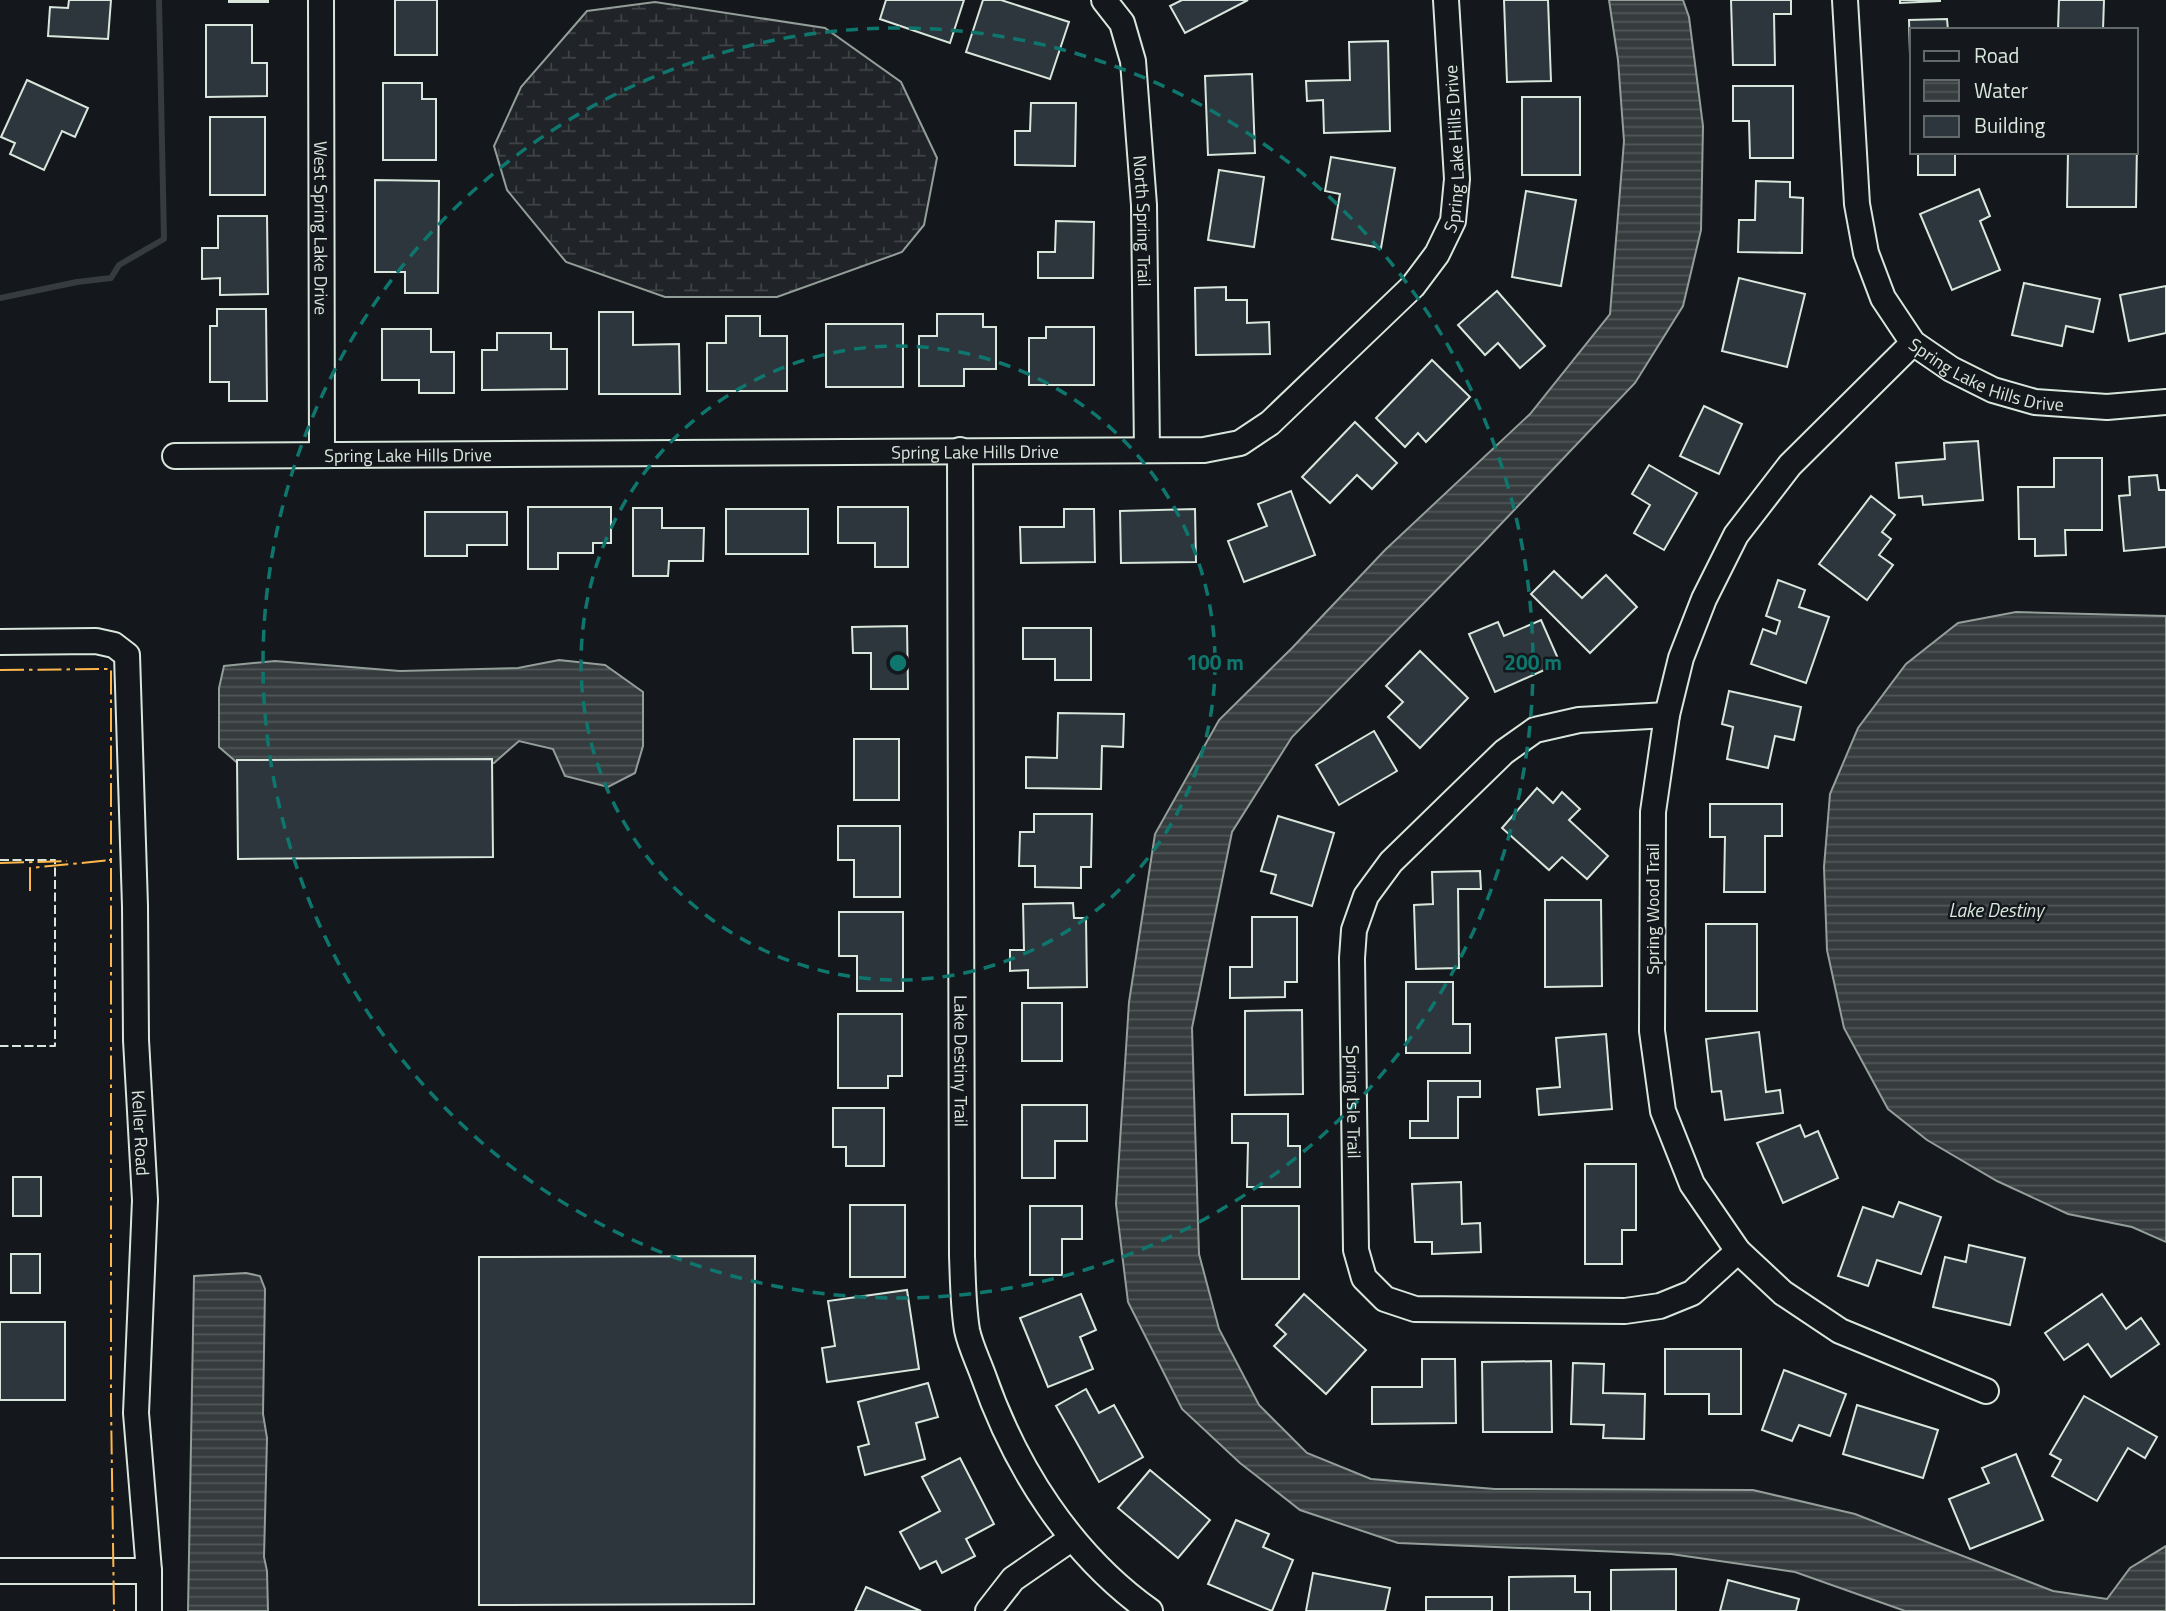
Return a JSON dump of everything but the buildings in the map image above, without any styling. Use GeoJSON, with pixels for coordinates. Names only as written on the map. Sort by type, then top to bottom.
{"type":"FeatureCollection","features":[{"type":"Feature","properties":{"kind":"street","name":"West Spring Lake Drive"},"geometry":{"type":"LineString","coordinates":[[321,0],[322,454]]}},
{"type":"Feature","properties":{"kind":"street","name":"North Spring Trail"},"geometry":{"type":"LineString","coordinates":[[1104,0],[1122,23],[1133,61],[1144,205],[1147,450]]}},
{"type":"Feature","properties":{"kind":"street","name":"Spring Lake Hills Drive"},"geometry":{"type":"LineString","coordinates":[[175,456],[1204,450],[1240,443],[1270,423],[1413,286],[1437,254],[1453,221],[1457,179],[1446,0]]}},
{"type":"Feature","properties":{"kind":"street","name":"Spring Lake Hills Drive"},"geometry":{"type":"LineString","coordinates":[[1844,0],[1857,204],[1866,253],[1883,298],[1913,343],[1951,369],[1993,390],[2035,402],[2107,407],[2166,402]]}},
{"type":"Feature","properties":{"kind":"street","name":"Spring Wood Trail"},"geometry":{"type":"LineString","coordinates":[[1913,343],[1790,465],[1736,535],[1704,599],[1685,646],[1667,715],[1653,812],[1652,1031],[1663,1111],[1672,1136],[1692,1184],[1738,1251],[1783,1293],[1840,1331],[1986,1391]]}},
{"type":"Feature","properties":{"kind":"street","name":"Lake Destiny Trail"},"geometry":{"type":"LineString","coordinates":[[960,450],[961,1242],[967,1331],[991,1399],[1026,1472],[1071,1539],[1120,1590],[1150,1611]]}},
{"type":"Feature","properties":{"kind":"street","name":"Keller Road"},"geometry":{"type":"LineString","coordinates":[[0,642],[96,641],[114,645],[127,655],[135,906],[136,1040],[145,1200],[136,1413],[149,1571],[149,1611]]}},
{"type":"Feature","properties":{"kind":"street","name":"Spring Isle Trail"},"geometry":{"type":"LineString","coordinates":[[1667,715],[1579,720],[1535,730],[1504,751],[1391,862],[1366,897],[1354,930],[1352,958],[1356,1250],[1364,1278],[1385,1299],[1415,1309],[1625,1311],[1660,1306],[1692,1293],[1738,1251]]}},
{"type":"Feature","properties":{"kind":"street"},"geometry":{"type":"LineString","coordinates":[[988,1611],[1013,1579],[1071,1539]]}},
{"type":"Feature","properties":{"kind":"street"},"geometry":{"type":"LineString","coordinates":[[0,1571],[149,1571]]}},
{"type":"Feature","properties":{"kind":"green space"},"geometry":{"type":"Polygon","coordinates":[[[655,2],[825,28],[901,82],[937,158],[924,225],[902,252],[777,297],[665,297],[566,262],[507,190],[494,146],[521,87],[587,11],[655,2]]]}},
{"type":"Feature","properties":{"kind":"water"},"geometry":{"type":"Polygon","coordinates":[[[1609,0],[1683,0],[1689,17],[1703,126],[1701,230],[1683,306],[1635,383],[1480,546],[1292,737],[1232,832],[1192,1028],[1199,1254],[1219,1329],[1259,1405],[1307,1453],[1371,1479],[1495,1489],[1753,1490],[1855,1514],[2053,1591],[2107,1599],[2130,1568],[2166,1546],[2166,1611],[1905,1611],[1795,1572],[1671,1554],[1398,1543],[1300,1510],[1240,1463],[1182,1409],[1128,1302],[1116,1204],[1129,1002],[1155,834],[1219,720],[1385,550],[1530,414],[1610,314],[1624,141],[1618,60],[1609,0]]]}},
{"type":"Feature","properties":{"kind":"water","name":"Lake Destiny"},"geometry":{"type":"Polygon","coordinates":[[[2016,612],[2166,616],[2166,1242],[2132,1227],[2068,1214],[1997,1181],[1927,1140],[1888,1109],[1844,1028],[1827,950],[1824,867],[1830,794],[1858,728],[1906,664],[1958,623],[2016,612]]]}},
{"type":"Feature","properties":{"kind":"water"},"geometry":{"type":"Polygon","coordinates":[[[559,660],[605,665],[643,692],[643,746],[635,773],[608,787],[565,776],[553,749],[519,741],[494,763],[241,766],[219,747],[219,688],[224,666],[275,661],[400,671],[518,668],[559,660]]]}},
{"type":"Feature","properties":{"kind":"water"},"geometry":{"type":"Polygon","coordinates":[[[246,1273],[260,1276],[265,1289],[263,1414],[267,1438],[264,1557],[268,1611],[188,1611],[194,1276],[246,1273]]]}},
{"type":"Feature","properties":{"kind":"waterway"},"geometry":{"type":"LineString","coordinates":[[0,298],[111,278],[119,265],[164,239],[159,0]]}},
{"type":"Feature","properties":{"kind":"fence"},"geometry":{"type":"LineString","coordinates":[[0,860],[55,860],[55,1046],[0,1046]]}},
{"type":"Feature","properties":{"kind":"power"},"geometry":{"type":"LineString","coordinates":[[0,670],[111,669],[109,860]]}},
{"type":"Feature","properties":{"kind":"power"},"geometry":{"type":"LineString","coordinates":[[30,891],[30,868],[111,860],[111,1406],[114,1611]]}},
{"type":"Feature","properties":{"kind":"power"},"geometry":{"type":"LineString","coordinates":[[0,863],[67,861]]}}]}
